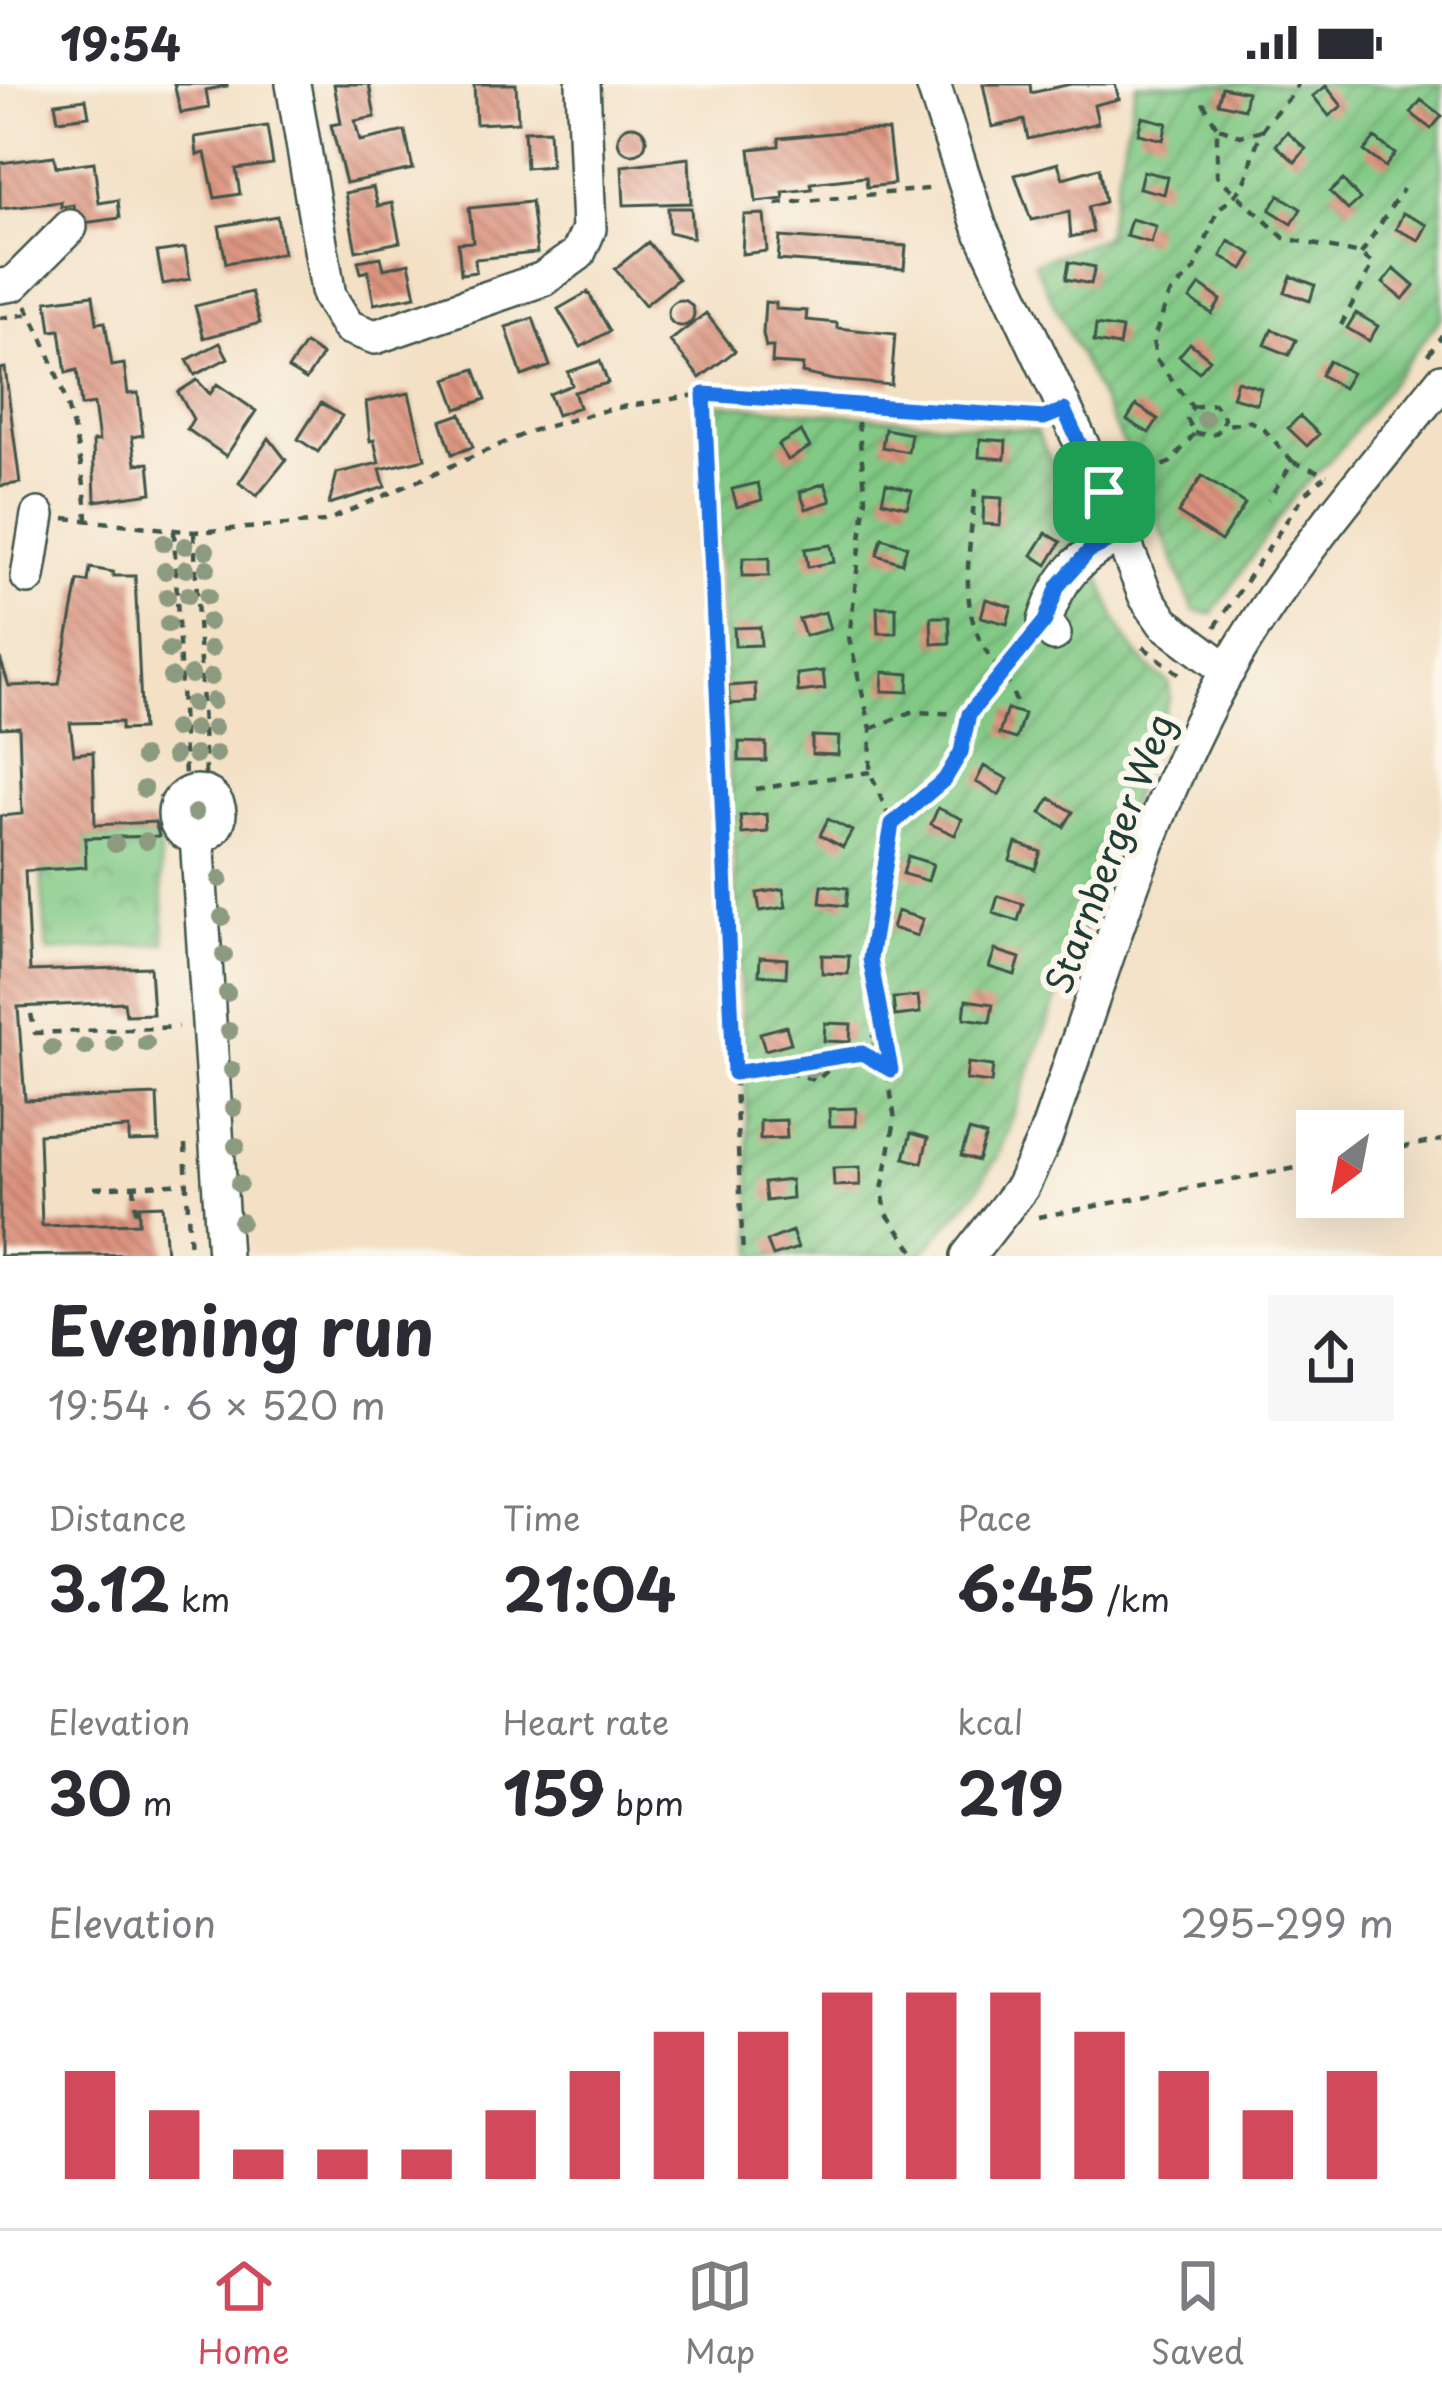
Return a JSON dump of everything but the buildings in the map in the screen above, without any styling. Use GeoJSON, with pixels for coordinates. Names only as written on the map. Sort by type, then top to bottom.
{"type":"FeatureCollection","features":[{"type":"Feature","properties":{"kind":"street"},"geometry":{"type":"LineString","coordinates":[[293,84],[329,296],[348,327],[375,337],[543,280],[578,254],[589,229],[583,84]]}},
{"type":"Feature","properties":{"kind":"street"},"geometry":{"type":"LineString","coordinates":[[933,84],[980,228],[1104,492],[1146,597],[1163,622],[1228,671]]}},
{"type":"Feature","properties":{"kind":"street"},"geometry":{"type":"LineString","coordinates":[[7,285],[70,227]]}},
{"type":"Feature","properties":{"kind":"street","name":"Starnberger Weg"},"geometry":{"type":"LineString","coordinates":[[968,1256],[1004,1215],[1045,1138],[1164,801],[1228,671],[1289,574],[1442,381]]}},
{"type":"Feature","properties":{"kind":"street"},"geometry":{"type":"LineString","coordinates":[[28,577],[38,515]]}},
{"type":"Feature","properties":{"kind":"street"},"geometry":{"type":"LineString","coordinates":[[1049,628],[1070,570],[1089,551],[1122,535]]}},
{"type":"Feature","properties":{"kind":"street"},"geometry":{"type":"LineString","coordinates":[[206,794],[185,795],[175,813],[183,832],[197,836],[224,1256]]}},
{"type":"Feature","properties":{"kind":"path"},"geometry":{"type":"LineString","coordinates":[[1192,407],[1164,373],[1153,340],[1170,294],[1195,269],[1218,209],[1238,199],[1251,176],[1264,129],[1298,84]]}},
{"type":"Feature","properties":{"kind":"path"},"geometry":{"type":"LineString","coordinates":[[1203,102],[1217,127],[1217,176],[1238,199],[1284,238],[1361,254],[1373,264],[1338,331]]}},
{"type":"Feature","properties":{"kind":"path"},"geometry":{"type":"LineString","coordinates":[[1217,127],[1240,136],[1264,129]]}},
{"type":"Feature","properties":{"kind":"path"},"geometry":{"type":"LineString","coordinates":[[776,204],[943,188]]}},
{"type":"Feature","properties":{"kind":"path"},"geometry":{"type":"LineString","coordinates":[[1361,254],[1403,189]]}},
{"type":"Feature","properties":{"kind":"path"},"geometry":{"type":"LineString","coordinates":[[7,285],[45,337],[51,371],[64,391],[87,521]]}},
{"type":"Feature","properties":{"kind":"path"},"geometry":{"type":"LineString","coordinates":[[0,318],[30,314]]}},
{"type":"Feature","properties":{"kind":"path"},"geometry":{"type":"LineString","coordinates":[[38,515],[194,532],[324,522],[531,430],[610,409],[704,394],[1044,418],[1064,410]]}},
{"type":"Feature","properties":{"kind":"path"},"geometry":{"type":"LineString","coordinates":[[704,394],[743,1256]]}},
{"type":"Feature","properties":{"kind":"path"},"geometry":{"type":"LineString","coordinates":[[856,404],[866,498],[849,638],[871,728],[870,772],[892,824],[870,959],[891,1070],[895,1120],[882,1190],[892,1224],[918,1256]]}},
{"type":"Feature","properties":{"kind":"path"},"geometry":{"type":"LineString","coordinates":[[1192,407],[1214,404],[1224,417],[1223,426]]}},
{"type":"Feature","properties":{"kind":"path"},"geometry":{"type":"LineString","coordinates":[[1192,407],[1187,419],[1195,433]]}},
{"type":"Feature","properties":{"kind":"path"},"geometry":{"type":"LineString","coordinates":[[1195,433],[1212,436],[1223,426],[1249,421],[1262,427],[1293,462],[1327,475]]}},
{"type":"Feature","properties":{"kind":"path"},"geometry":{"type":"LineString","coordinates":[[1104,492],[1171,462],[1195,433]]}},
{"type":"Feature","properties":{"kind":"path"},"geometry":{"type":"LineString","coordinates":[[1268,500],[1293,462]]}},
{"type":"Feature","properties":{"kind":"path"},"geometry":{"type":"LineString","coordinates":[[975,489],[968,604],[979,639],[1002,670],[1017,706]]}},
{"type":"Feature","properties":{"kind":"path"},"geometry":{"type":"LineString","coordinates":[[157,830],[163,829],[160,798],[185,776],[174,531]]}},
{"type":"Feature","properties":{"kind":"path"},"geometry":{"type":"LineString","coordinates":[[194,532],[206,794]]}},
{"type":"Feature","properties":{"kind":"path"},"geometry":{"type":"LineString","coordinates":[[892,824],[945,779],[961,752],[969,714],[1002,670],[1049,628]]}},
{"type":"Feature","properties":{"kind":"path"},"geometry":{"type":"LineString","coordinates":[[871,728],[911,712],[969,714]]}},
{"type":"Feature","properties":{"kind":"path"},"geometry":{"type":"LineString","coordinates":[[755,789],[870,772]]}},
{"type":"Feature","properties":{"kind":"path"},"geometry":{"type":"LineString","coordinates":[[32,1014],[35,1033],[178,1027]]}},
{"type":"Feature","properties":{"kind":"path"},"geometry":{"type":"LineString","coordinates":[[734,1073],[781,1070],[810,1058],[838,1060],[862,1053],[882,1020]]}},
{"type":"Feature","properties":{"kind":"path"},"geometry":{"type":"LineString","coordinates":[[862,1053],[891,1070]]}},
{"type":"Feature","properties":{"kind":"path"},"geometry":{"type":"LineString","coordinates":[[781,1070],[815,1081],[838,1060]]}},
{"type":"Feature","properties":{"kind":"path"},"geometry":{"type":"LineString","coordinates":[[1404,1147],[1442,1140]]}},
{"type":"Feature","properties":{"kind":"path"},"geometry":{"type":"LineString","coordinates":[[1004,1215],[1020,1220],[1296,1168]]}},
{"type":"Feature","properties":{"kind":"path"},"geometry":{"type":"LineString","coordinates":[[94,1188],[187,1183]]}},
{"type":"Feature","properties":{"kind":"path"},"geometry":{"type":"LineString","coordinates":[[134,1186],[136,1213]]}},
{"type":"Feature","properties":{"kind":"green space"},"geometry":{"type":"Polygon","coordinates":[[[1136,84],[1442,84],[1442,316],[1336,454],[1297,492],[1212,614],[1194,611],[1139,476],[1034,263],[1105,237],[1136,84]]]}},
{"type":"Feature","properties":{"kind":"green space"},"geometry":{"type":"Polygon","coordinates":[[[711,403],[1036,431],[1079,519],[1124,635],[1169,683],[1170,697],[998,1156],[975,1193],[920,1256],[754,1256],[711,403]]]}},
{"type":"Feature","properties":{"kind":"green space"},"geometry":{"type":"Polygon","coordinates":[[[159,836],[165,943],[47,952],[41,870],[85,867],[85,838],[159,836]]]}},
{"type":"Feature","properties":{"kind":"route"},"geometry":{"type":"LineString","coordinates":[[704,394],[1044,418],[1064,410],[1104,492],[1122,535],[1089,551],[1070,570],[1058,586],[1045,621],[969,714],[961,752],[945,779],[909,804],[892,824],[870,959],[891,1070],[862,1053],[838,1060],[810,1058],[781,1070],[734,1073],[704,394]]}}]}
